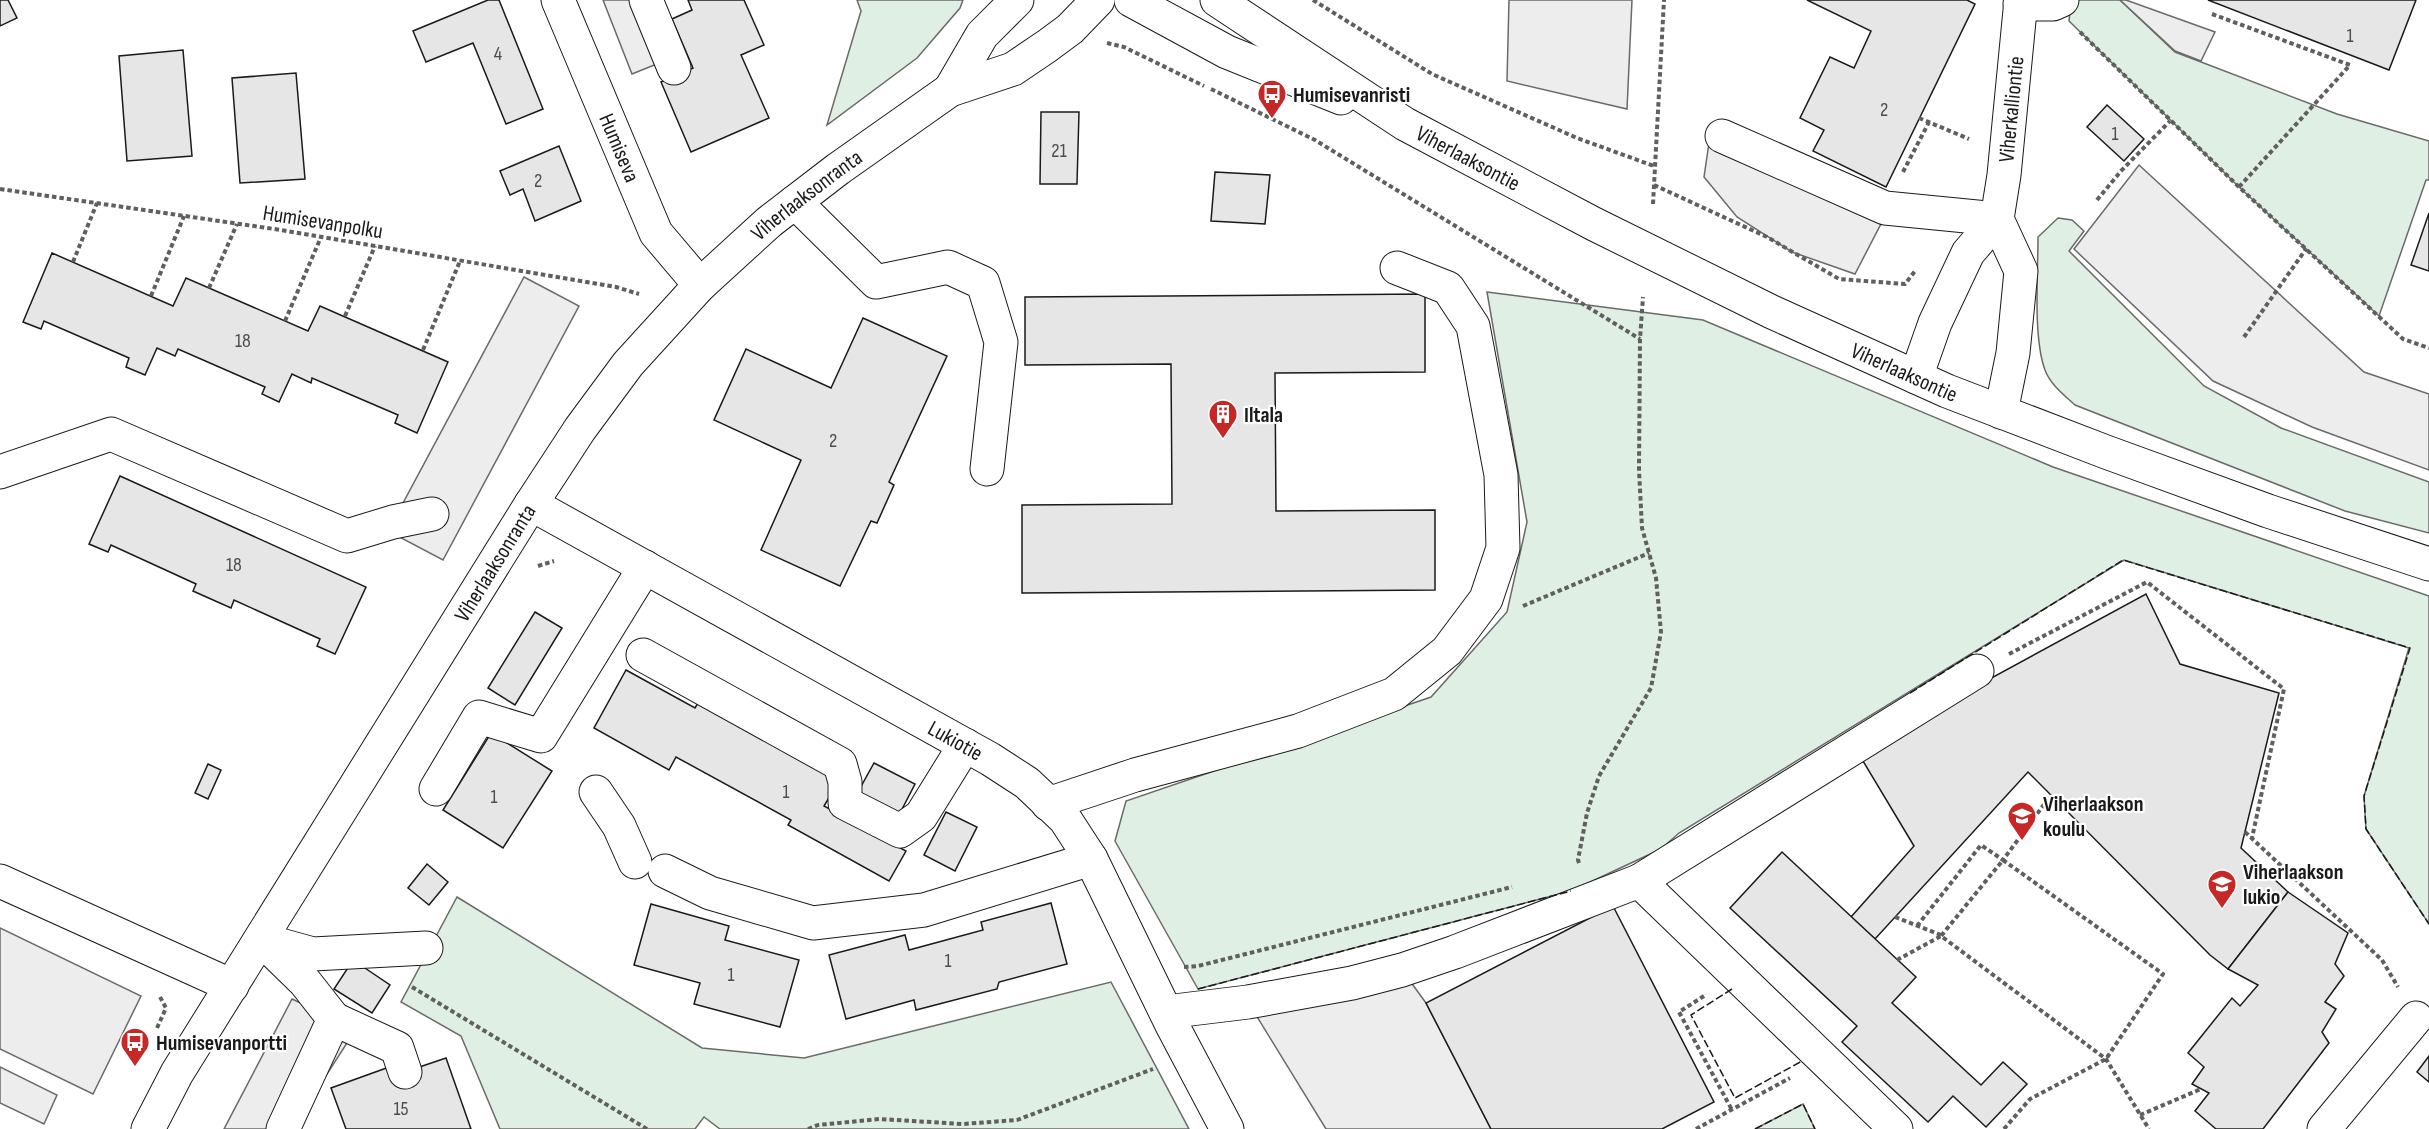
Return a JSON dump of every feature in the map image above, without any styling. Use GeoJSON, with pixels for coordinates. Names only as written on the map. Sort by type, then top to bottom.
{"type":"FeatureCollection","features":[{"type":"Feature","properties":{"kind":"street","name":"Humiseva"},"geometry":{"type":"LineString","coordinates":[[558,0],[656,233],[700,285]]}},
{"type":"Feature","properties":{"kind":"street"},"geometry":{"type":"LineString","coordinates":[[646,0],[674,68]]}},
{"type":"Feature","properties":{"kind":"street","name":"Viherlaaksonranta"},"geometry":{"type":"LineString","coordinates":[[950,90],[982,35],[1017,0]]}},
{"type":"Feature","properties":{"kind":"street","name":"Viherlaaksonranta"},"geometry":{"type":"LineString","coordinates":[[148,1129],[177,1073],[531,504],[580,429],[628,364],[700,285],[769,222],[838,169],[950,90],[1013,69],[1070,29],[1098,0]]}},
{"type":"Feature","properties":{"kind":"street","name":"Viherlaaksontie"},"geometry":{"type":"LineString","coordinates":[[1131,0],[1227,52],[1405,124]]}},
{"type":"Feature","properties":{"kind":"street","name":"Viherlaaksontie"},"geometry":{"type":"LineString","coordinates":[[1217,0],[1405,124],[1594,224],[1772,312],[1916,377],[2001,412],[2268,511],[2429,564]]}},
{"type":"Feature","properties":{"kind":"street"},"geometry":{"type":"LineString","coordinates":[[2020,2],[2058,2]]}},
{"type":"Feature","properties":{"kind":"street","name":"Viherkalliontie"},"geometry":{"type":"LineString","coordinates":[[1997,219],[2005,165],[2020,2]]}},
{"type":"Feature","properties":{"kind":"street"},"geometry":{"type":"LineString","coordinates":[[1722,136],[1885,208],[1997,219]]}},
{"type":"Feature","properties":{"kind":"street"},"geometry":{"type":"LineString","coordinates":[[795,202],[876,282],[948,267],[983,283],[1001,342],[987,469]]}},
{"type":"Feature","properties":{"kind":"street"},"geometry":{"type":"LineString","coordinates":[[1916,377],[1935,323],[1968,253],[1997,219]]}},
{"type":"Feature","properties":{"kind":"street"},"geometry":{"type":"LineString","coordinates":[[1997,219],[2021,271],[2013,353],[2001,412]]}},
{"type":"Feature","properties":{"kind":"street"},"geometry":{"type":"LineString","coordinates":[[1048,804],[1135,775],[1298,731],[1394,694],[1447,651],[1486,599],[1503,548],[1502,475],[1473,326],[1448,288],[1398,268]]}},
{"type":"Feature","properties":{"kind":"street"},"geometry":{"type":"LineString","coordinates":[[0,472],[111,434],[347,536],[393,522],[432,514]]}},
{"type":"Feature","properties":{"kind":"street","name":"Lukiotie"},"geometry":{"type":"LineString","coordinates":[[531,504],[965,745],[1027,783],[1065,819],[1091,859],[1166,1012],[1227,1129]]}},
{"type":"Feature","properties":{"kind":"street"},"geometry":{"type":"LineString","coordinates":[[436,789],[479,717],[541,736],[645,567]]}},
{"type":"Feature","properties":{"kind":"street"},"geometry":{"type":"LineString","coordinates":[[643,655],[840,764],[845,782],[845,803],[900,831],[921,816],[965,745]]}},
{"type":"Feature","properties":{"kind":"street"},"geometry":{"type":"LineString","coordinates":[[1166,1012],[1248,1002],[1352,983],[1402,970],[1639,881],[1977,672]]}},
{"type":"Feature","properties":{"kind":"street"},"geometry":{"type":"LineString","coordinates":[[596,792],[650,867],[710,893],[813,923],[924,910],[1091,859]]}},
{"type":"Feature","properties":{"kind":"street"},"geometry":{"type":"LineString","coordinates":[[0,881],[232,986]]}},
{"type":"Feature","properties":{"kind":"street"},"geometry":{"type":"LineString","coordinates":[[1639,881],[1896,1129]]}},
{"type":"Feature","properties":{"kind":"street"},"geometry":{"type":"LineString","coordinates":[[261,939],[313,954],[426,948]]}},
{"type":"Feature","properties":{"kind":"street"},"geometry":{"type":"LineString","coordinates":[[261,939],[305,982],[334,1019],[397,1048],[405,1072]]}},
{"type":"Feature","properties":{"kind":"street"},"geometry":{"type":"LineString","coordinates":[[2324,1129],[2416,1018]]}},
{"type":"Feature","properties":{"kind":"street"},"geometry":{"type":"LineString","coordinates":[[283,1129],[334,1019]]}},
{"type":"Feature","properties":{"kind":"path"},"geometry":{"type":"LineString","coordinates":[[1313,0],[1432,74],[1577,138],[1654,166]]}},
{"type":"Feature","properties":{"kind":"path"},"geometry":{"type":"LineString","coordinates":[[1653,204],[1664,0]]}},
{"type":"Feature","properties":{"kind":"path"},"geometry":{"type":"LineString","coordinates":[[2058,2],[2170,121],[2239,187],[2403,339],[2429,348]]}},
{"type":"Feature","properties":{"kind":"path"},"geometry":{"type":"LineString","coordinates":[[2212,14],[2350,66],[2239,187]]}},
{"type":"Feature","properties":{"kind":"path"},"geometry":{"type":"LineString","coordinates":[[1106,43],[1124,47],[1315,140],[1640,339]]}},
{"type":"Feature","properties":{"kind":"path"},"geometry":{"type":"LineString","coordinates":[[1919,118],[1972,141]]}},
{"type":"Feature","properties":{"kind":"path"},"geometry":{"type":"LineString","coordinates":[[2097,200],[2121,171],[2170,121]]}},
{"type":"Feature","properties":{"kind":"path"},"geometry":{"type":"LineString","coordinates":[[1885,208],[1929,122]]}},
{"type":"Feature","properties":{"kind":"path"},"geometry":{"type":"LineString","coordinates":[[1654,185],[1767,237],[1839,279],[1905,284],[1919,267]]}},
{"type":"Feature","properties":{"kind":"path","name":"Humisevanpolku"},"geometry":{"type":"LineString","coordinates":[[0,189],[321,237],[640,293]]}},
{"type":"Feature","properties":{"kind":"path"},"geometry":{"type":"LineString","coordinates":[[73,262],[96,203]]}},
{"type":"Feature","properties":{"kind":"path"},"geometry":{"type":"LineString","coordinates":[[151,296],[184,216]]}},
{"type":"Feature","properties":{"kind":"path"},"geometry":{"type":"LineString","coordinates":[[209,288],[237,224]]}},
{"type":"Feature","properties":{"kind":"path"},"geometry":{"type":"LineString","coordinates":[[285,321],[321,237]]}},
{"type":"Feature","properties":{"kind":"path"},"geometry":{"type":"LineString","coordinates":[[345,316],[375,246]]}},
{"type":"Feature","properties":{"kind":"path"},"geometry":{"type":"LineString","coordinates":[[2244,337],[2306,249]]}},
{"type":"Feature","properties":{"kind":"path"},"geometry":{"type":"LineString","coordinates":[[423,350],[460,261]]}},
{"type":"Feature","properties":{"kind":"path"},"geometry":{"type":"LineString","coordinates":[[1594,898],[1578,860],[1587,813],[1599,776],[1651,688],[1661,632],[1656,578],[1642,528],[1639,470],[1640,339],[1643,297]]}},
{"type":"Feature","properties":{"kind":"path"},"geometry":{"type":"LineString","coordinates":[[1517,609],[1649,553]]}},
{"type":"Feature","properties":{"kind":"path"},"geometry":{"type":"LineString","coordinates":[[1977,672],[2147,582],[2284,689],[2252,838]]}},
{"type":"Feature","properties":{"kind":"path"},"geometry":{"type":"LineString","coordinates":[[1897,960],[1941,936],[2051,795]]}},
{"type":"Feature","properties":{"kind":"path"},"geometry":{"type":"LineString","coordinates":[[2245,832],[2382,960],[2416,1018]]}},
{"type":"Feature","properties":{"kind":"path"},"geometry":{"type":"LineString","coordinates":[[1917,926],[1981,845],[2163,974],[2106,1059],[2030,1100],[2004,1129]]}},
{"type":"Feature","properties":{"kind":"path"},"geometry":{"type":"LineString","coordinates":[[1569,867],[1578,860]]}},
{"type":"Feature","properties":{"kind":"path"},"geometry":{"type":"LineString","coordinates":[[1145,970],[1198,966],[1515,886]]}},
{"type":"Feature","properties":{"kind":"path"},"geometry":{"type":"LineString","coordinates":[[1895,917],[1941,936],[2106,1059],[2149,1129]]}},
{"type":"Feature","properties":{"kind":"path"},"geometry":{"type":"LineString","coordinates":[[1732,1110],[1679,1012],[1736,975]]}},
{"type":"Feature","properties":{"kind":"path"},"geometry":{"type":"LineString","coordinates":[[406,983],[647,1129]]}},
{"type":"Feature","properties":{"kind":"path"},"geometry":{"type":"LineString","coordinates":[[808,1129],[818,1125],[879,1119],[963,1124],[1017,1120],[1156,1068]]}},
{"type":"Feature","properties":{"kind":"path"},"geometry":{"type":"LineString","coordinates":[[2140,1115],[2201,1089]]}},
{"type":"Feature","properties":{"kind":"path"},"geometry":{"type":"LineString","coordinates":[[1696,1129],[1766,1092]]}},
{"type":"Feature","properties":{"kind":"green space"},"geometry":{"type":"Polygon","coordinates":[[[857,0],[963,0],[960,8],[917,58],[827,125],[861,11],[857,0]]]}},
{"type":"Feature","properties":{"kind":"green space"},"geometry":{"type":"Polygon","coordinates":[[[2071,0],[2120,0],[2175,52],[2337,114],[2429,141],[2429,180],[2426,180],[2379,316],[2239,187],[2069,21],[2071,0]]]}},
{"type":"Feature","properties":{"kind":"green space"},"geometry":{"type":"Polygon","coordinates":[[[2058,218],[2072,220],[2084,231],[2069,251],[2204,386],[2281,428],[2429,482],[2429,533],[2345,511],[2075,405],[2047,375],[2039,341],[2038,237],[2058,218]]]}},
{"type":"Feature","properties":{"kind":"green space"},"geometry":{"type":"Polygon","coordinates":[[[1487,292],[1703,320],[2053,467],[2429,596],[2429,924],[2366,829],[2364,796],[2409,648],[2124,560],[1679,833],[1661,849],[1571,891],[1198,989],[1115,841],[1126,801],[1431,697],[1507,612],[1527,522],[1487,292]]]}},
{"type":"Feature","properties":{"kind":"green space"},"geometry":{"type":"Polygon","coordinates":[[[457,897],[702,1048],[804,1058],[1111,982],[1189,1129],[720,1129],[704,1117],[695,1129],[500,1129],[461,1036],[401,1002],[457,897]]]}},
{"type":"Feature","properties":{"kind":"green space"},"geometry":{"type":"Polygon","coordinates":[[[1803,1104],[1815,1129],[1755,1129],[1803,1104]]]}},
{"type":"Feature","properties":{"kind":"shaded area"},"geometry":{"type":"Polygon","coordinates":[[[603,0],[658,0],[679,55],[632,74],[603,0]]]}},
{"type":"Feature","properties":{"kind":"shaded area"},"geometry":{"type":"Polygon","coordinates":[[[1509,0],[1632,0],[1627,109],[1507,81],[1509,0]]]}},
{"type":"Feature","properties":{"kind":"shaded area"},"geometry":{"type":"Polygon","coordinates":[[[2120,0],[2126,0],[2215,32],[2201,61],[2175,51],[2120,0]]]}},
{"type":"Feature","properties":{"kind":"shaded area"},"geometry":{"type":"Polygon","coordinates":[[[1710,136],[1884,218],[1855,274],[1792,252],[1737,217],[1704,177],[1710,136]]]}},
{"type":"Feature","properties":{"kind":"shaded area"},"geometry":{"type":"Polygon","coordinates":[[[2139,165],[2364,372],[2429,394],[2429,470],[2312,427],[2213,381],[2074,249],[2139,165]]]}},
{"type":"Feature","properties":{"kind":"shaded area"},"geometry":{"type":"Polygon","coordinates":[[[524,277],[579,306],[443,560],[388,531],[524,277]]]}},
{"type":"Feature","properties":{"kind":"shaded area"},"geometry":{"type":"Polygon","coordinates":[[[0,928],[141,996],[93,1094],[0,1049],[0,928]]]}},
{"type":"Feature","properties":{"kind":"shaded area"},"geometry":{"type":"Polygon","coordinates":[[[1402,970],[1426,1003],[1491,1129],[1326,1129],[1248,1002],[1402,970]]]}},
{"type":"Feature","properties":{"kind":"shaded area"},"geometry":{"type":"Polygon","coordinates":[[[292,999],[356,1029],[316,1091],[297,1129],[224,1129],[292,999]]]}},
{"type":"Feature","properties":{"kind":"shaded area"},"geometry":{"type":"Polygon","coordinates":[[[0,1067],[57,1095],[44,1124],[0,1103],[0,1067]]]}},
{"type":"Feature","properties":{"kind":"building"},"geometry":{"type":"Polygon","coordinates":[[[0,0],[8,0],[17,18],[0,26],[0,0]]]}},
{"type":"Feature","properties":{"kind":"building"},"geometry":{"type":"Polygon","coordinates":[[[488,0],[499,0],[543,109],[506,124],[473,43],[426,62],[413,31],[488,0]]]}},
{"type":"Feature","properties":{"kind":"building"},"geometry":{"type":"Polygon","coordinates":[[[688,0],[744,0],[764,45],[741,55],[769,118],[691,152],[661,82],[693,68],[672,19],[692,10],[688,0]]]}},
{"type":"Feature","properties":{"kind":"building"},"geometry":{"type":"Polygon","coordinates":[[[1807,0],[1967,0],[1975,4],[1886,187],[1813,151],[1824,130],[1800,118],[1830,57],[1854,68],[1871,31],[1807,0]]]}},
{"type":"Feature","properties":{"kind":"building"},"geometry":{"type":"Polygon","coordinates":[[[2208,0],[2416,0],[2389,70],[2208,0]]]}},
{"type":"Feature","properties":{"kind":"building"},"geometry":{"type":"Polygon","coordinates":[[[183,50],[192,156],[127,161],[119,56],[183,50]]]}},
{"type":"Feature","properties":{"kind":"building"},"geometry":{"type":"Polygon","coordinates":[[[296,73],[305,179],[240,183],[232,78],[296,73]]]}},
{"type":"Feature","properties":{"kind":"building"},"geometry":{"type":"Polygon","coordinates":[[[2107,105],[2144,139],[2124,161],[2087,127],[2107,105]]]}},
{"type":"Feature","properties":{"kind":"building"},"geometry":{"type":"Polygon","coordinates":[[[1041,112],[1079,112],[1077,184],[1040,184],[1041,112]]]}},
{"type":"Feature","properties":{"kind":"building"},"geometry":{"type":"Polygon","coordinates":[[[559,146],[581,201],[535,221],[523,189],[510,195],[500,171],[559,146]]]}},
{"type":"Feature","properties":{"kind":"building"},"geometry":{"type":"Polygon","coordinates":[[[1215,172],[1270,175],[1265,224],[1211,221],[1215,172]]]}},
{"type":"Feature","properties":{"kind":"building"},"geometry":{"type":"Polygon","coordinates":[[[2429,213],[2429,271],[2411,265],[2429,213]]]}},
{"type":"Feature","properties":{"kind":"building"},"geometry":{"type":"Polygon","coordinates":[[[52,253],[173,306],[186,278],[308,331],[320,306],[448,362],[417,433],[395,423],[398,415],[312,378],[311,383],[292,374],[279,402],[262,394],[265,387],[178,349],[175,356],[157,348],[145,375],[126,367],[129,358],[44,321],[41,329],[23,322],[52,253]]]}},
{"type":"Feature","properties":{"kind":"building","name":"Iltala"},"geometry":{"type":"Polygon","coordinates":[[[1425,294],[1425,372],[1275,373],[1276,511],[1435,510],[1435,590],[1022,593],[1022,505],[1172,504],[1171,364],[1025,365],[1025,297],[1425,294]]]}},
{"type":"Feature","properties":{"kind":"building"},"geometry":{"type":"Polygon","coordinates":[[[863,318],[947,356],[889,482],[894,485],[877,523],[871,521],[840,586],[761,550],[801,460],[714,420],[746,349],[831,388],[863,318]]]}},
{"type":"Feature","properties":{"kind":"building"},"geometry":{"type":"Polygon","coordinates":[[[120,476],[366,587],[335,654],[317,646],[320,639],[234,600],[231,608],[193,591],[196,584],[111,545],[108,552],[89,544],[120,476]]]}},
{"type":"Feature","properties":{"kind":"building"},"geometry":{"type":"Polygon","coordinates":[[[2146,594],[2180,664],[2279,693],[2241,848],[2288,892],[2228,969],[2210,955],[2028,772],[1875,939],[1851,917],[1914,846],[1857,751],[2146,594]]]}},
{"type":"Feature","properties":{"kind":"building"},"geometry":{"type":"Polygon","coordinates":[[[535,612],[562,628],[515,705],[488,688],[535,612]]]}},
{"type":"Feature","properties":{"kind":"building"},"geometry":{"type":"Polygon","coordinates":[[[626,670],[695,708],[701,698],[842,776],[824,806],[906,851],[889,881],[788,825],[791,820],[676,757],[669,770],[594,728],[626,670]]]}},
{"type":"Feature","properties":{"kind":"building"},"geometry":{"type":"Polygon","coordinates":[[[491,733],[552,771],[503,848],[443,810],[491,733]]]}},
{"type":"Feature","properties":{"kind":"building"},"geometry":{"type":"Polygon","coordinates":[[[874,763],[915,784],[900,813],[858,792],[874,763]]]}},
{"type":"Feature","properties":{"kind":"building"},"geometry":{"type":"Polygon","coordinates":[[[208,764],[221,770],[208,799],[195,793],[208,764]]]}},
{"type":"Feature","properties":{"kind":"building"},"geometry":{"type":"Polygon","coordinates":[[[946,812],[977,827],[955,871],[924,855],[946,812]]]}},
{"type":"Feature","properties":{"kind":"building"},"geometry":{"type":"Polygon","coordinates":[[[1782,852],[1916,977],[1892,1003],[1981,1085],[2003,1062],[2027,1084],[1986,1127],[1953,1096],[1928,1122],[1842,1042],[1857,1026],[1730,908],[1782,852]]]}},
{"type":"Feature","properties":{"kind":"building"},"geometry":{"type":"Polygon","coordinates":[[[427,864],[448,882],[429,905],[408,888],[427,864]]]}},
{"type":"Feature","properties":{"kind":"building"},"geometry":{"type":"Polygon","coordinates":[[[2288,892],[2348,933],[2335,964],[2344,976],[2325,1002],[2336,1009],[2322,1032],[2329,1043],[2263,1129],[2216,1129],[2195,1111],[2209,1093],[2192,1084],[2204,1067],[2188,1053],[2232,998],[2240,1006],[2258,985],[2228,969],[2288,892]]]}},
{"type":"Feature","properties":{"kind":"building"},"geometry":{"type":"Polygon","coordinates":[[[1051,903],[1067,964],[999,982],[997,989],[916,1010],[914,1000],[846,1019],[829,955],[905,935],[909,950],[983,930],[981,922],[1051,903]]]}},
{"type":"Feature","properties":{"kind":"building"},"geometry":{"type":"Polygon","coordinates":[[[651,904],[729,926],[725,940],[799,960],[780,1027],[694,1004],[700,983],[634,965],[651,904]]]}},
{"type":"Feature","properties":{"kind":"building"},"geometry":{"type":"Polygon","coordinates":[[[1613,906],[1714,1102],[1662,1129],[1491,1129],[1426,1003],[1613,906]]]}},
{"type":"Feature","properties":{"kind":"building"},"geometry":{"type":"Polygon","coordinates":[[[353,960],[390,985],[372,1013],[334,989],[353,960]]]}},
{"type":"Feature","properties":{"kind":"building"},"geometry":{"type":"Polygon","coordinates":[[[2429,1056],[2429,1082],[2417,1072],[2429,1056]]]}},
{"type":"Feature","properties":{"kind":"building"},"geometry":{"type":"Polygon","coordinates":[[[446,1058],[471,1129],[346,1129],[331,1088],[392,1066],[396,1075],[446,1058]]]}},
{"type":"Feature","properties":{"kind":"fence"},"geometry":{"type":"LineString","coordinates":[[1910,693],[2123,560],[2410,648],[2364,796],[2366,829],[2429,924]]}},
{"type":"Feature","properties":{"kind":"fence"},"geometry":{"type":"LineString","coordinates":[[1198,989],[1571,891]]}},
{"type":"Feature","properties":{"kind":"fence"},"geometry":{"type":"LineString","coordinates":[[1732,989],[1691,1015],[1735,1098],[1802,1061]]}},
{"type":"Feature","properties":{"kind":"fence"},"geometry":{"type":"LineString","coordinates":[[1755,1129],[1803,1104],[1815,1129]]}},
{"type":"Feature","properties":{"kind":"place","name":"Humisevanristi"},"geometry":{"type":"Point","coordinates":[1272,120]}},
{"type":"Feature","properties":{"kind":"place","name":"Iltala"},"geometry":{"type":"Point","coordinates":[1223,440]}},
{"type":"Feature","properties":{"kind":"place","name":"Viherlaakson koulu"},"geometry":{"type":"Point","coordinates":[2022,842]}},
{"type":"Feature","properties":{"kind":"place","name":"Viherlaakson lukio"},"geometry":{"type":"Point","coordinates":[2222,910]}},
{"type":"Feature","properties":{"kind":"place","name":"Humisevanportti"},"geometry":{"type":"Point","coordinates":[135,1068]}}]}
